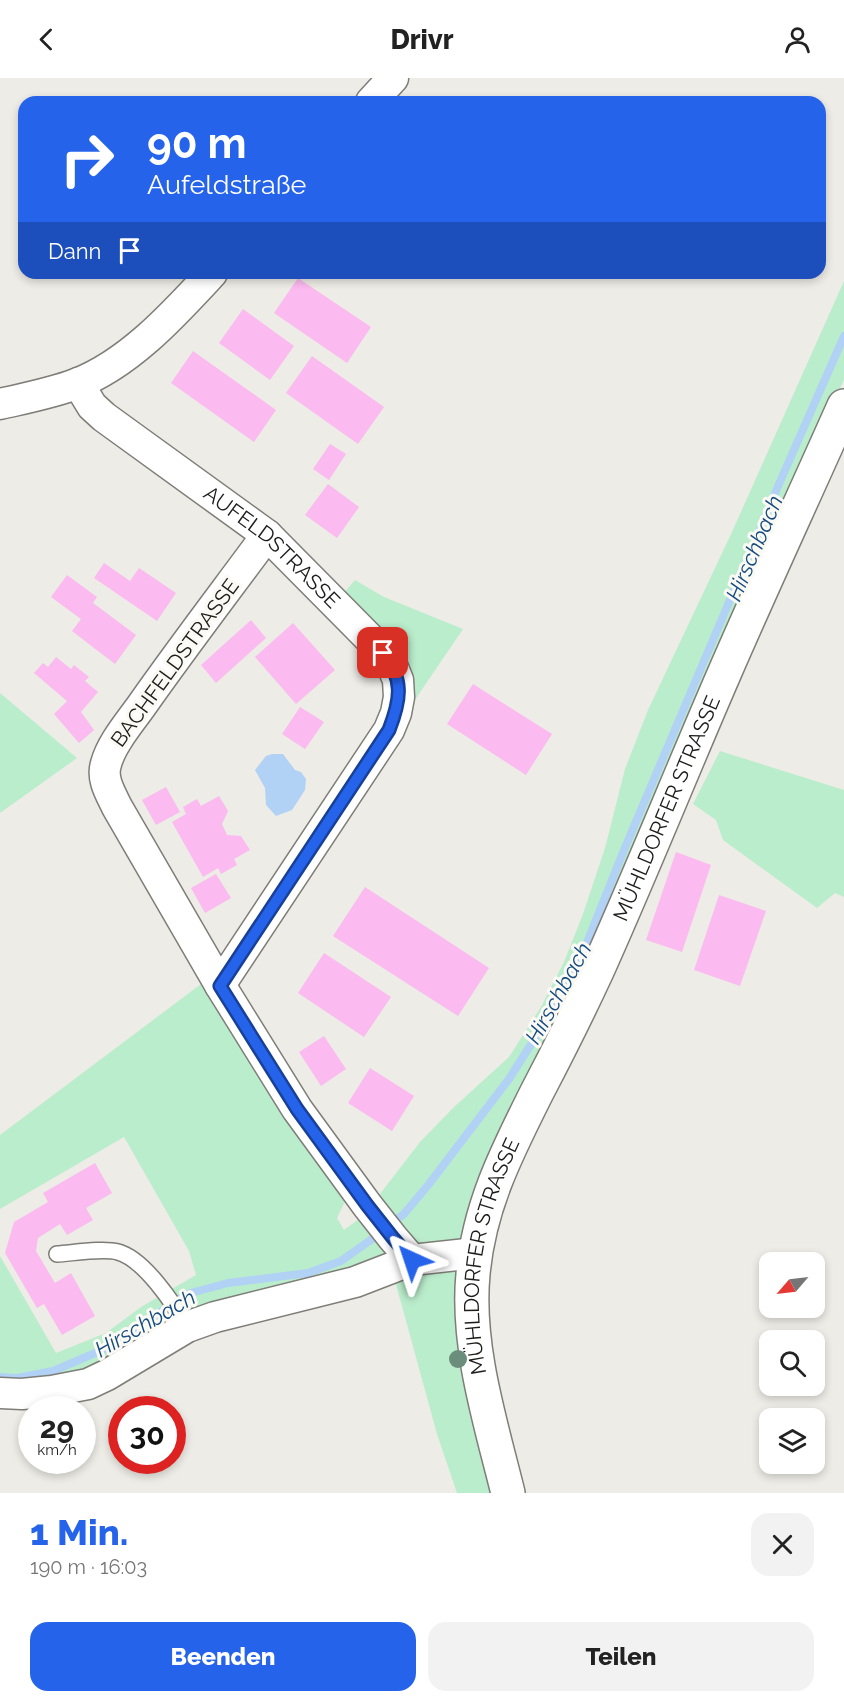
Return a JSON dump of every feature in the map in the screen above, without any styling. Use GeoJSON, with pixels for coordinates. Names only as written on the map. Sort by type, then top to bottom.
{"type":"FeatureCollection","features":[{"type":"Feature","properties":{"kind":"street"},"geometry":{"type":"LineString","coordinates":[[376,96],[393,78]]}},
{"type":"Feature","properties":{"kind":"street"},"geometry":{"type":"LineString","coordinates":[[0,404],[49,393],[78,383],[109,368],[143,341],[207,279]]}},
{"type":"Feature","properties":{"kind":"street","name":"AUFELDSTRASSE"},"geometry":{"type":"LineString","coordinates":[[78,383],[92,406],[104,417],[267,536],[375,643],[391,663],[398,680],[399,697],[389,730],[220,986]]}},
{"type":"Feature","properties":{"kind":"street","name":"MÜHLDORFER STRASSE"},"geometry":{"type":"LineString","coordinates":[[508,1493],[488,1414],[478,1360],[472,1301],[476,1253],[483,1218],[504,1158],[597,971],[724,673],[844,406]]}},
{"type":"Feature","properties":{"kind":"street","name":"BACHFELDSTRASSE"},"geometry":{"type":"LineString","coordinates":[[220,986],[117,807],[104,774],[106,763],[125,730],[267,536]]}},
{"type":"Feature","properties":{"kind":"street"},"geometry":{"type":"LineString","coordinates":[[220,986],[297,1109],[394,1238],[476,1253]]}},
{"type":"Feature","properties":{"kind":"street"},"geometry":{"type":"LineString","coordinates":[[0,1394],[32,1393],[88,1384],[107,1376],[182,1319],[214,1317],[355,1282],[394,1238]]}},
{"type":"Feature","properties":{"kind":"lane"},"geometry":{"type":"LineString","coordinates":[[57,1254],[119,1252],[147,1272],[182,1319]]}},
{"type":"Feature","properties":{"kind":"green space"},"geometry":{"type":"Polygon","coordinates":[[[844,281],[844,380],[470,1221],[495,1493],[457,1493],[437,1434],[394,1277],[341,1276],[88,1375],[0,1388],[0,1256],[56,1353],[106,1333],[141,1307],[196,1275],[189,1251],[124,1137],[0,1209],[0,1135],[209,978],[347,1197],[337,1218],[344,1230],[363,1216],[420,1142],[454,1107],[509,1057],[541,1007],[564,962],[605,848],[625,769],[648,710],[732,532],[844,281]]]}},
{"type":"Feature","properties":{"kind":"green space"},"geometry":{"type":"Polygon","coordinates":[[[355,580],[384,597],[463,629],[408,710],[343,594],[355,580]]]}},
{"type":"Feature","properties":{"kind":"green space"},"geometry":{"type":"Polygon","coordinates":[[[0,693],[77,758],[0,813],[0,693]]]}},
{"type":"Feature","properties":{"kind":"green space"},"geometry":{"type":"Polygon","coordinates":[[[720,751],[844,790],[844,897],[835,893],[817,908],[723,840],[716,820],[693,804],[720,751]]]}},
{"type":"Feature","properties":{"kind":"water"},"geometry":{"type":"Polygon","coordinates":[[[283,754],[295,770],[301,772],[306,779],[305,790],[292,810],[276,816],[266,805],[265,788],[255,770],[266,756],[283,754]]]}},
{"type":"Feature","properties":{"kind":"building"},"geometry":{"type":"Polygon","coordinates":[[[299,279],[371,327],[347,363],[274,313],[299,279]]]}},
{"type":"Feature","properties":{"kind":"building"},"geometry":{"type":"Polygon","coordinates":[[[243,309],[294,346],[270,380],[219,343],[243,309]]]}},
{"type":"Feature","properties":{"kind":"building"},"geometry":{"type":"Polygon","coordinates":[[[193,351],[276,410],[254,442],[171,383],[193,351]]]}},
{"type":"Feature","properties":{"kind":"building"},"geometry":{"type":"Polygon","coordinates":[[[312,356],[384,407],[358,444],[286,393],[312,356]]]}},
{"type":"Feature","properties":{"kind":"building"},"geometry":{"type":"Polygon","coordinates":[[[330,444],[346,454],[329,480],[313,469],[330,444]]]}},
{"type":"Feature","properties":{"kind":"building"},"geometry":{"type":"Polygon","coordinates":[[[328,484],[359,507],[337,538],[305,515],[328,484]]]}},
{"type":"Feature","properties":{"kind":"building"},"geometry":{"type":"Polygon","coordinates":[[[104,563],[130,581],[139,568],[176,593],[157,621],[94,578],[104,563]]]}},
{"type":"Feature","properties":{"kind":"building"},"geometry":{"type":"Polygon","coordinates":[[[67,575],[97,597],[93,603],[136,635],[115,664],[72,631],[81,619],[51,597],[67,575]]]}},
{"type":"Feature","properties":{"kind":"building"},"geometry":{"type":"Polygon","coordinates":[[[251,620],[266,638],[216,683],[201,665],[251,620]]]}},
{"type":"Feature","properties":{"kind":"building"},"geometry":{"type":"Polygon","coordinates":[[[293,623],[335,670],[296,704],[255,657],[293,623]]]}},
{"type":"Feature","properties":{"kind":"building"},"geometry":{"type":"Polygon","coordinates":[[[56,657],[71,669],[74,665],[89,677],[85,681],[98,692],[81,712],[94,730],[79,743],[54,714],[67,701],[34,673],[43,663],[48,667],[56,657]]]}},
{"type":"Feature","properties":{"kind":"building"},"geometry":{"type":"Polygon","coordinates":[[[473,684],[552,734],[526,775],[447,724],[473,684]]]}},
{"type":"Feature","properties":{"kind":"building"},"geometry":{"type":"Polygon","coordinates":[[[300,707],[324,722],[305,749],[282,734],[300,707]]]}},
{"type":"Feature","properties":{"kind":"building"},"geometry":{"type":"Polygon","coordinates":[[[166,787],[180,812],[156,825],[142,800],[166,787]]]}},
{"type":"Feature","properties":{"kind":"building"},"geometry":{"type":"Polygon","coordinates":[[[219,796],[228,811],[222,824],[227,835],[241,836],[250,850],[234,859],[237,865],[221,874],[218,868],[203,877],[172,822],[186,814],[183,807],[197,799],[201,806],[219,796]]]}},
{"type":"Feature","properties":{"kind":"building"},"geometry":{"type":"Polygon","coordinates":[[[676,852],[711,865],[682,952],[646,940],[676,852]]]}},
{"type":"Feature","properties":{"kind":"building"},"geometry":{"type":"Polygon","coordinates":[[[216,874],[231,898],[205,913],[191,888],[216,874]]]}},
{"type":"Feature","properties":{"kind":"building"},"geometry":{"type":"Polygon","coordinates":[[[365,887],[489,968],[458,1016],[333,936],[365,887]]]}},
{"type":"Feature","properties":{"kind":"building"},"geometry":{"type":"Polygon","coordinates":[[[719,895],[766,911],[740,986],[694,970],[719,895]]]}},
{"type":"Feature","properties":{"kind":"building"},"geometry":{"type":"Polygon","coordinates":[[[324,953],[391,997],[364,1037],[298,993],[324,953]]]}},
{"type":"Feature","properties":{"kind":"building"},"geometry":{"type":"Polygon","coordinates":[[[324,1036],[346,1069],[321,1086],[299,1052],[324,1036]]]}},
{"type":"Feature","properties":{"kind":"building"},"geometry":{"type":"Polygon","coordinates":[[[370,1068],[414,1096],[392,1131],[348,1103],[370,1068]]]}},
{"type":"Feature","properties":{"kind":"building"},"geometry":{"type":"Polygon","coordinates":[[[95,1163],[112,1193],[86,1208],[93,1220],[67,1235],[60,1224],[38,1238],[36,1251],[55,1283],[71,1273],[95,1316],[62,1335],[44,1304],[37,1308],[5,1253],[14,1222],[48,1202],[43,1193],[95,1163]]]}},
{"type":"Feature","properties":{"kind":"waterway","name":"Hirschbach"},"geometry":{"type":"LineString","coordinates":[[391,1224],[404,1214],[429,1184],[509,1079],[556,1005],[586,945],[779,484],[844,336]]}},
{"type":"Feature","properties":{"kind":"waterway","name":"Hirschbach"},"geometry":{"type":"LineString","coordinates":[[0,1377],[17,1378],[53,1371],[107,1348],[187,1294],[228,1283],[308,1273],[341,1261],[382,1232]]}},
{"type":"Feature","properties":{"kind":"route"},"geometry":{"type":"LineString","coordinates":[[383,653],[391,663],[398,680],[399,697],[389,730],[220,986],[297,1109],[367,1205],[412,1260]]}}]}
